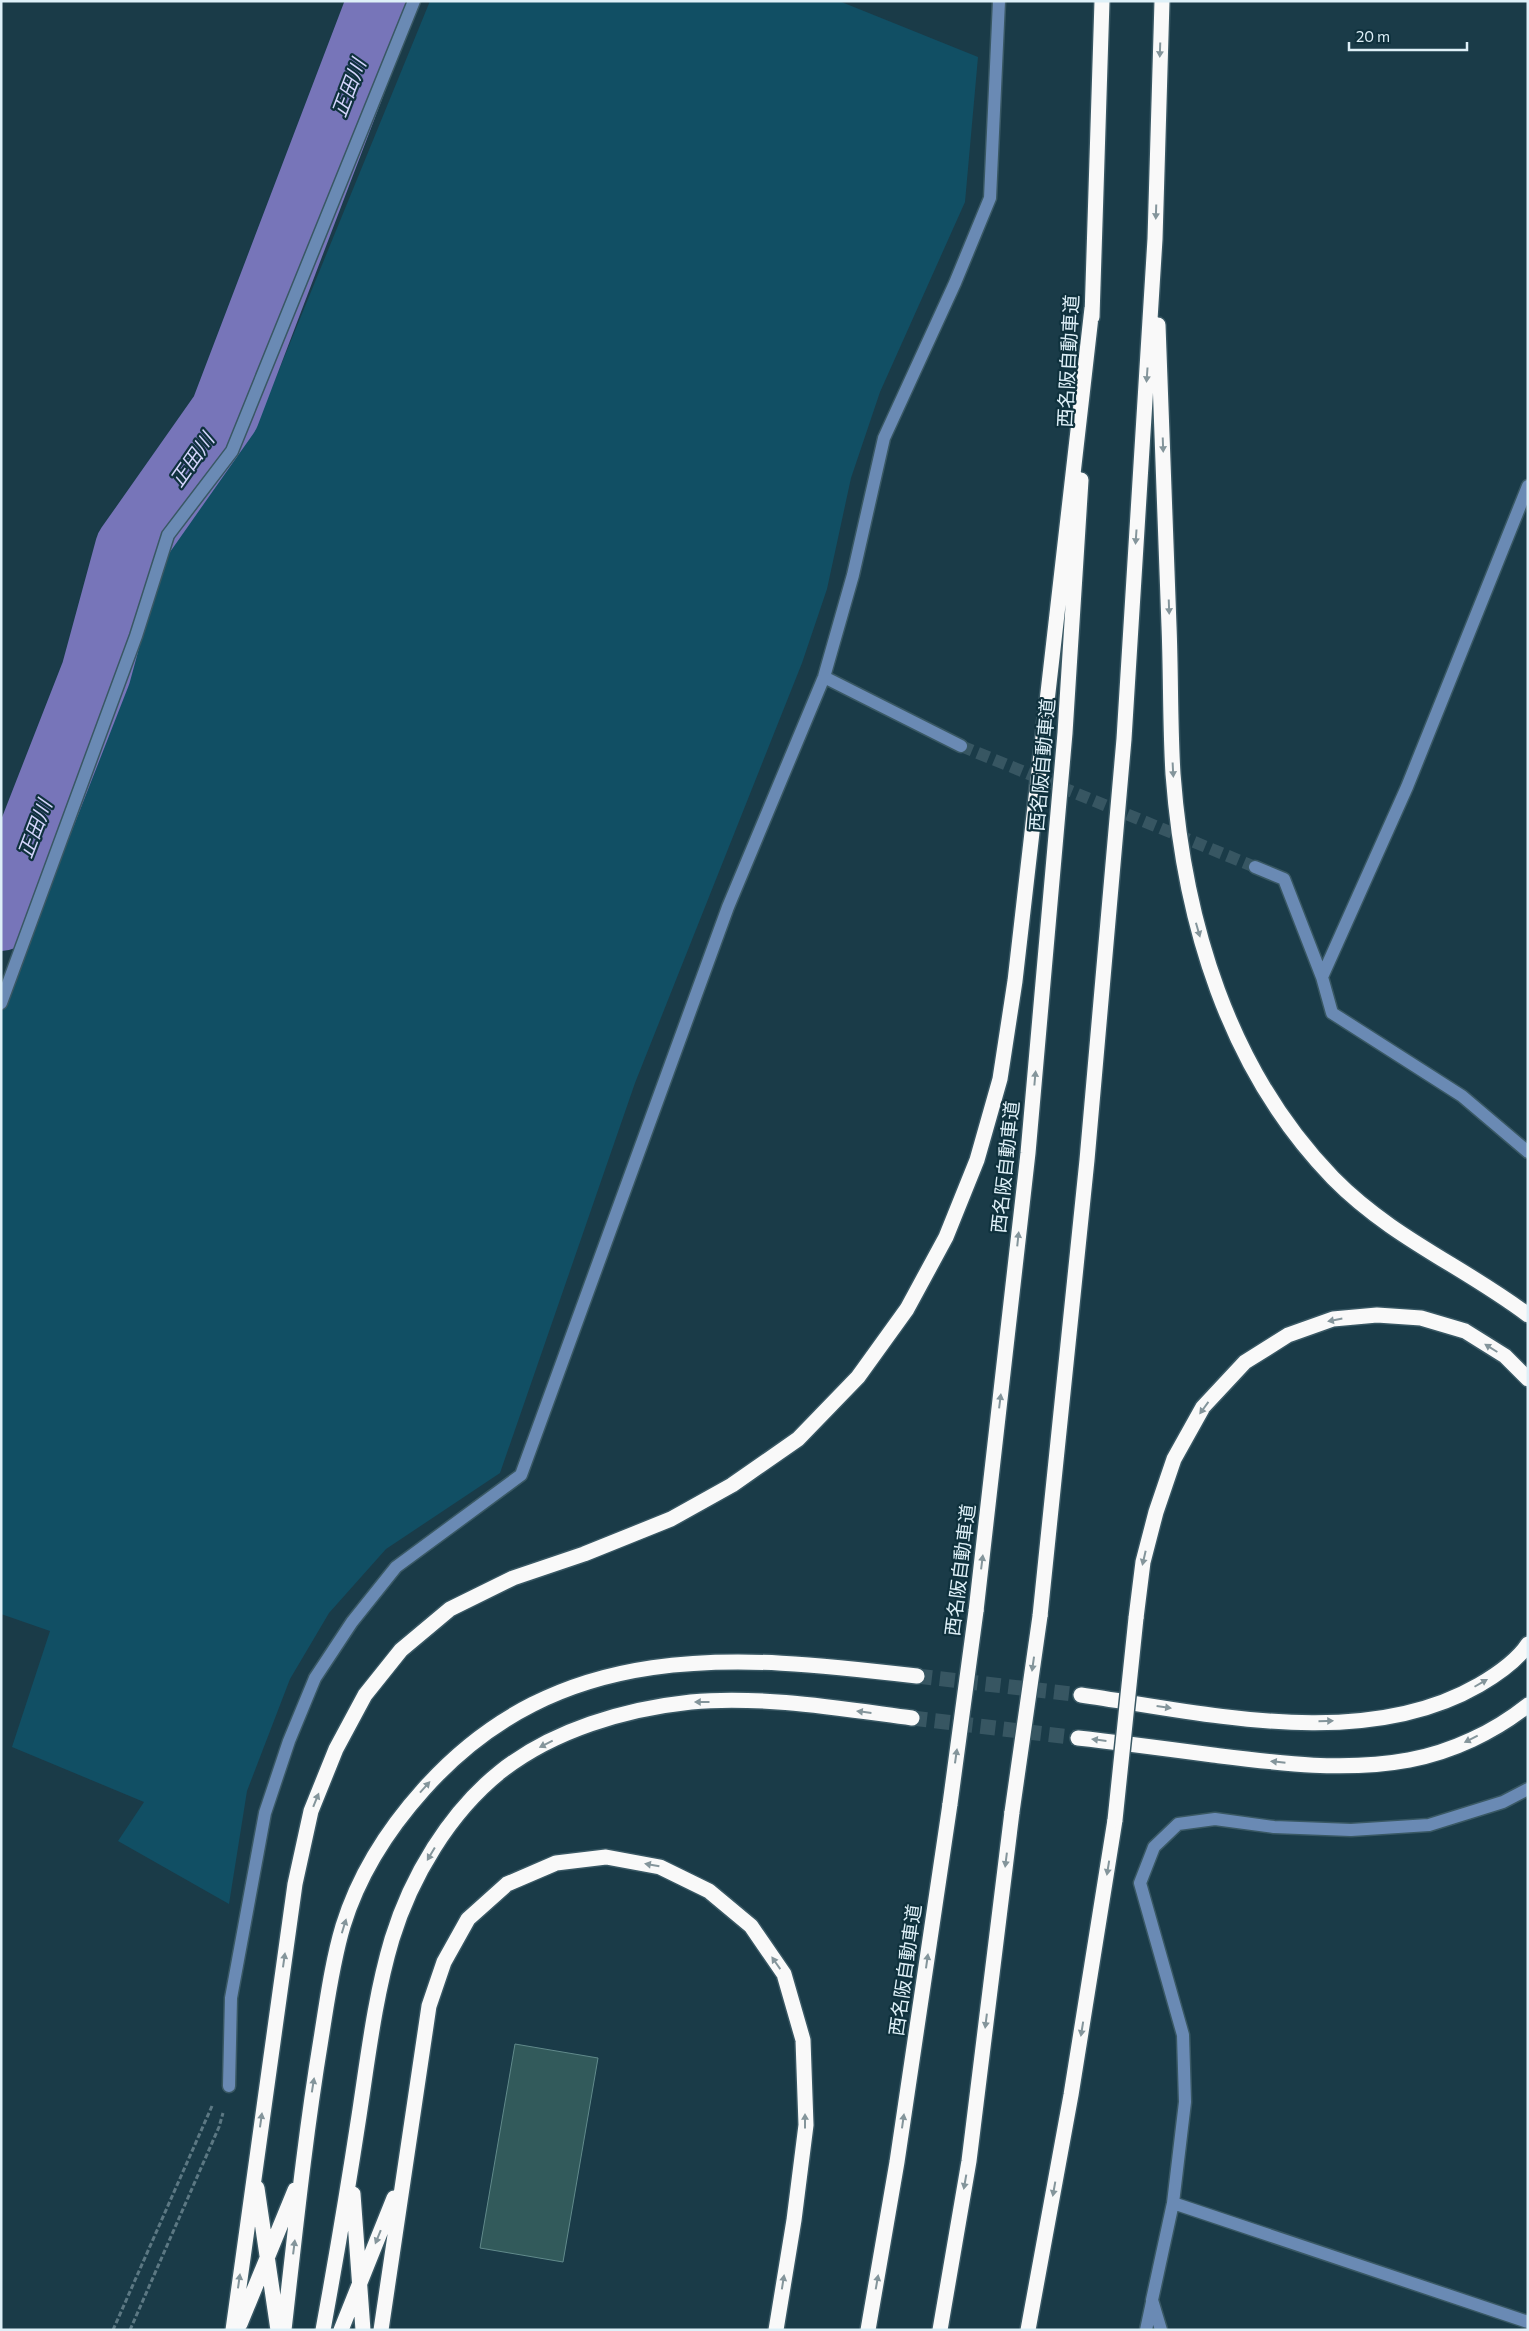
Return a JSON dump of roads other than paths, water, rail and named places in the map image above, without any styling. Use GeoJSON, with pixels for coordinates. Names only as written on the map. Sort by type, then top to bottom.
{"type":"FeatureCollection","features":[{"type":"Feature","properties":{"kind":"highway","name":"西名阪自動車道"},"geometry":{"type":"LineString","coordinates":[[868,2330],[897,2162],[950,1804],[976,1611],[1028,1153],[1065,733],[1092,308],[1102,1]]}},
{"type":"Feature","properties":{"kind":"highway"},"geometry":{"type":"LineString","coordinates":[[940,2330],[969,2161],[1012,1812],[1040,1616],[1087,1160],[1124,739],[1155,239],[1162,1]]}},
{"type":"Feature","properties":{"kind":"highway"},"geometry":{"type":"LineString","coordinates":[[1155,239],[1173,773],[1185,876],[1197,926],[1216,988],[1241,1046],[1267,1092],[1299,1139],[1333,1178],[1368,1210],[1406,1238],[1528,1315]]}},
{"type":"Feature","properties":{"kind":"highway"},"geometry":{"type":"LineString","coordinates":[[233,2330],[295,1884],[311,1811],[336,1749],[364,1695],[401,1650],[450,1609],[513,1578],[584,1554],[671,1519],[732,1484],[798,1439],[858,1377],[907,1309],[946,1237],[977,1160],[1000,1079],[1015,981],[1092,308]]}},
{"type":"Feature","properties":{"kind":"highway"},"geometry":{"type":"LineString","coordinates":[[1028,2330],[1071,2095],[1115,1820],[1142,1562],[1174,1459],[1203,1407],[1245,1362],[1288,1335],[1333,1319],[1377,1314],[1421,1318],[1465,1331],[1505,1356],[1528,1379]]}},
{"type":"Feature","properties":{"kind":"highway"},"geometry":{"type":"LineString","coordinates":[[1081,1695],[1233,1716],[1294,1722],[1359,1720],[1411,1713],[1457,1697],[1492,1677],[1524,1650],[1528,1644]]}},
{"type":"Feature","properties":{"kind":"highway"},"geometry":{"type":"LineString","coordinates":[[284,2330],[312,2094],[331,1976],[344,1926],[359,1883],[380,1844],[406,1809],[436,1776],[472,1742],[514,1714],[556,1692],[601,1678],[644,1668],[694,1663],[749,1662],[820,1665],[917,1676]]}},
{"type":"Feature","properties":{"kind":"highway"},"geometry":{"type":"LineString","coordinates":[[323,2330],[351,2170],[377,1998],[392,1938],[410,1890],[433,1850],[463,1808],[500,1772],[545,1743],[590,1724],[640,1711],[693,1702],[755,1702],[823,1706],[912,1718]]}},
{"type":"Feature","properties":{"kind":"highway"},"geometry":{"type":"LineString","coordinates":[[1078,1738],[1297,1765],[1357,1765],[1409,1760],[1460,1745],[1508,1721],[1528,1705]]}},
{"type":"Feature","properties":{"kind":"highway"},"geometry":{"type":"LineString","coordinates":[[381,2330],[430,2006],[444,1962],[468,1919],[507,1884],[556,1864],[606,1857],[660,1867],[709,1891],[750,1926],[784,1974],[803,2040],[806,2125],[794,2220],[776,2330]]}},
{"type":"Feature","properties":{"kind":"highway"},"geometry":{"type":"LineString","coordinates":[[255,2168],[278,2330]]}},
{"type":"Feature","properties":{"kind":"highway"},"geometry":{"type":"LineString","coordinates":[[351,2170],[363,2330]]}},
{"type":"Feature","properties":{"kind":"highway"},"geometry":{"type":"LineString","coordinates":[[237,2330],[303,2172]]}},
{"type":"Feature","properties":{"kind":"highway"},"geometry":{"type":"LineString","coordinates":[[341,2330],[403,2176]]}},
{"type":"Feature","properties":{"kind":"street"},"geometry":{"type":"LineString","coordinates":[[1,1003],[136,636],[168,535],[232,451],[414,1]]}},
{"type":"Feature","properties":{"kind":"street"},"geometry":{"type":"LineString","coordinates":[[229,2086],[231,1998],[264,1813],[289,1741],[315,1678],[352,1622],[396,1567],[521,1475],[728,908],[824,677],[853,575],[884,438],[955,283],[990,198],[999,1]]}},
{"type":"Feature","properties":{"kind":"street"},"geometry":{"type":"LineString","coordinates":[[1322,977],[1407,788],[1528,486]]}},
{"type":"Feature","properties":{"kind":"street"},"geometry":{"type":"LineString","coordinates":[[824,677],[961,746]]}},
{"type":"Feature","properties":{"kind":"street"},"geometry":{"type":"LineString","coordinates":[[1255,867],[1284,879],[1322,977],[1332,1013],[1462,1096],[1528,1152]]}},
{"type":"Feature","properties":{"kind":"street"},"geometry":{"type":"LineString","coordinates":[[1146,2330],[1173,2203],[1185,2102],[1183,2035],[1140,1883],[1154,1846],[1178,1824],[1215,1819],[1274,1826],[1351,1830],[1429,1825],[1504,1802],[1528,1789]]}},
{"type":"Feature","properties":{"kind":"street"},"geometry":{"type":"LineString","coordinates":[[1173,2203],[1528,2322]]}},
{"type":"Feature","properties":{"kind":"street"},"geometry":{"type":"LineString","coordinates":[[1152,2300],[1161,2330]]}},
{"type":"Feature","properties":{"kind":"waterway","name":"正田川"},"geometry":{"type":"LineString","coordinates":[[1,916],[96,673],[130,548],[225,413],[382,1]]}},
{"type":"Feature","properties":{"kind":"tunnel"},"geometry":{"type":"LineString","coordinates":[[961,746],[1255,867]]}},
{"type":"Feature","properties":{"kind":"tunnel"},"geometry":{"type":"LineString","coordinates":[[917,1676],[1081,1695]]}},
{"type":"Feature","properties":{"kind":"tunnel"},"geometry":{"type":"LineString","coordinates":[[912,1718],[1078,1738]]}}]}
